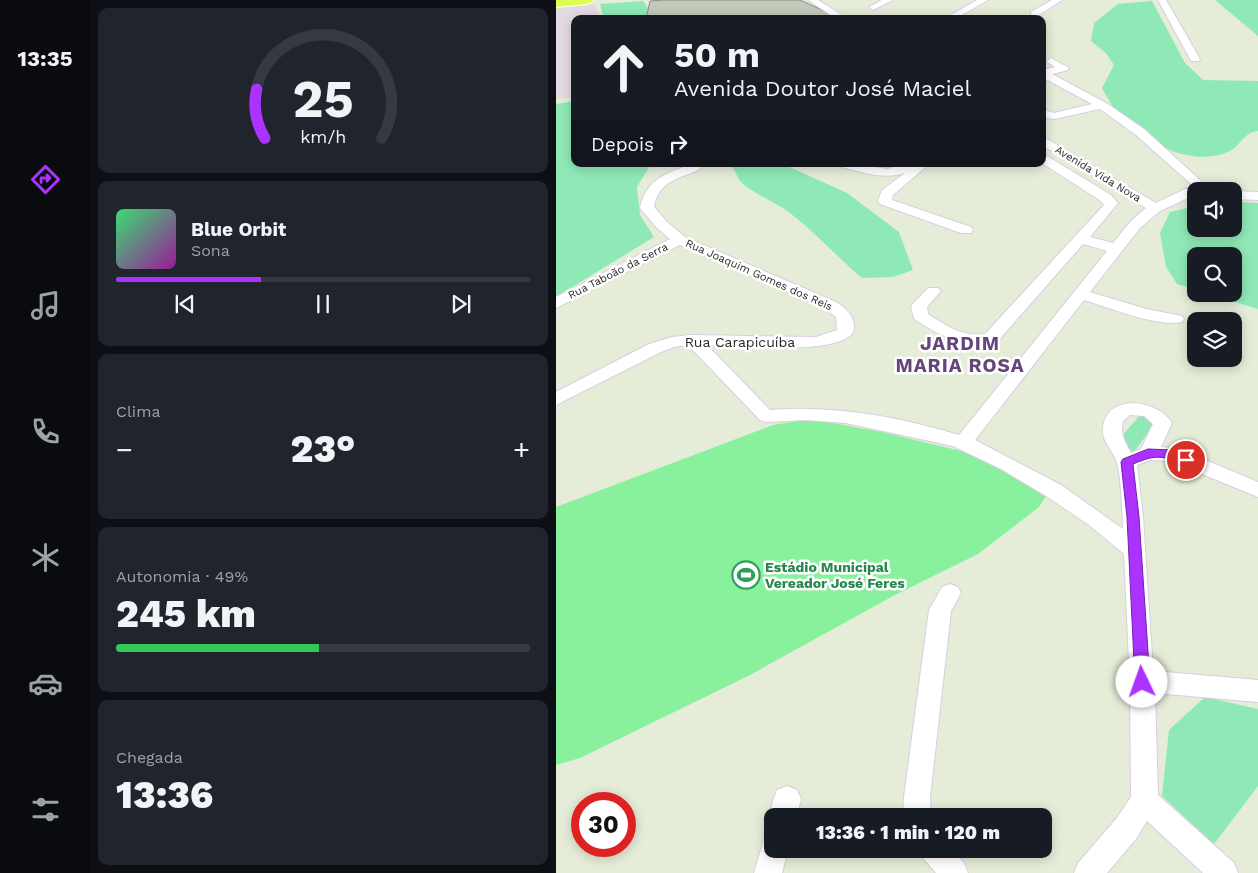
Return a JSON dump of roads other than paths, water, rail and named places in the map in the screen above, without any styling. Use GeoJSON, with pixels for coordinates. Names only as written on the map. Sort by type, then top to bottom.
{"type":"FeatureCollection","features":[{"type":"Feature","properties":{"kind":"highway"},"geometry":{"type":"LineString","coordinates":[[556,3],[588,0]]}},
{"type":"Feature","properties":{"kind":"street"},"geometry":{"type":"LineString","coordinates":[[812,0],[837,15]]}},
{"type":"Feature","properties":{"kind":"street"},"geometry":{"type":"LineString","coordinates":[[873,7],[889,0]]}},
{"type":"Feature","properties":{"kind":"street"},"geometry":{"type":"LineString","coordinates":[[956,15],[984,0]]}},
{"type":"Feature","properties":{"kind":"street"},"geometry":{"type":"LineString","coordinates":[[1034,14],[1058,0]]}},
{"type":"Feature","properties":{"kind":"street"},"geometry":{"type":"LineString","coordinates":[[1162,0],[1195,59]]}},
{"type":"Feature","properties":{"kind":"street"},"geometry":{"type":"LineString","coordinates":[[1046,72],[1064,68],[1051,61]]}},
{"type":"Feature","properties":{"kind":"street"},"geometry":{"type":"LineString","coordinates":[[1046,75],[1102,105],[1140,132],[1196,182]]}},
{"type":"Feature","properties":{"kind":"street"},"geometry":{"type":"LineString","coordinates":[[1046,114],[1054,116],[1102,105]]}},
{"type":"Feature","properties":{"kind":"street","name":"Avenida Vida Nova"},"geometry":{"type":"LineString","coordinates":[[1046,142],[1150,205]]}},
{"type":"Feature","properties":{"kind":"street"},"geometry":{"type":"LineString","coordinates":[[933,291],[919,306],[920,316],[949,333],[968,339],[981,341],[991,338],[1080,240],[1111,203],[1046,160]]}},
{"type":"Feature","properties":{"kind":"street","name":"Rua Joaquim Gomes dos Reis"},"geometry":{"type":"LineString","coordinates":[[695,167],[659,182],[648,195],[647,208],[662,225],[680,240],[830,305],[844,314],[846,322],[845,332]]}},
{"type":"Feature","properties":{"kind":"street"},"geometry":{"type":"LineString","coordinates":[[859,167],[889,174],[906,167]]}},
{"type":"Feature","properties":{"kind":"street"},"geometry":{"type":"LineString","coordinates":[[919,167],[887,193],[885,201],[966,230]]}},
{"type":"Feature","properties":{"kind":"street"},"geometry":{"type":"LineString","coordinates":[[963,442],[1150,205],[1187,194]]}},
{"type":"Feature","properties":{"kind":"street"},"geometry":{"type":"LineString","coordinates":[[1242,195],[1258,196]]}},
{"type":"Feature","properties":{"kind":"street","name":"Rua Taboão da Serra"},"geometry":{"type":"LineString","coordinates":[[556,303],[680,240]]}},
{"type":"Feature","properties":{"kind":"street"},"geometry":{"type":"LineString","coordinates":[[1080,240],[1117,249]]}},
{"type":"Feature","properties":{"kind":"street"},"geometry":{"type":"LineString","coordinates":[[1081,294],[1143,313],[1176,319]]}},
{"type":"Feature","properties":{"kind":"street","name":"Rua Carapicuíba"},"geometry":{"type":"LineString","coordinates":[[556,398],[655,348],[672,342],[692,340],[816,342],[831,339],[845,332]]}},
{"type":"Feature","properties":{"kind":"street"},"geometry":{"type":"LineString","coordinates":[[692,340],[766,416],[822,414],[896,426],[963,442],[1025,474],[1111,528],[1134,550]]}},
{"type":"Feature","properties":{"kind":"street"},"geometry":{"type":"LineString","coordinates":[[1088,873],[1126,829],[1146,800],[1142,682],[1127,462],[1114,438],[1112,428],[1120,414],[1129,409],[1138,408],[1153,412],[1163,423],[1148,453]]}},
{"type":"Feature","properties":{"kind":"street"},"geometry":{"type":"LineString","coordinates":[[1127,462],[1148,453],[1172,454],[1258,490]]}},
{"type":"Feature","properties":{"kind":"street"},"geometry":{"type":"LineString","coordinates":[[917,808],[940,610],[950,594]]}},
{"type":"Feature","properties":{"kind":"street"},"geometry":{"type":"LineString","coordinates":[[1142,682],[1168,682],[1258,691]]}},
{"type":"Feature","properties":{"kind":"street"},"geometry":{"type":"LineString","coordinates":[[1146,800],[1224,873]]}},
{"type":"Feature","properties":{"kind":"street"},"geometry":{"type":"LineString","coordinates":[[768,873],[772,858]]}},
{"type":"Feature","properties":{"kind":"street"},"geometry":{"type":"LineString","coordinates":[[942,858],[954,873]]}},
{"type":"Feature","properties":{"kind":"place","name":"Estádio Municipal Vereador José Feres"},"geometry":{"type":"Point","coordinates":[746,575]}},
{"type":"Feature","properties":{"kind":"district","name":"JARDIM MARIA ROSA"},"geometry":{"type":"Point","coordinates":[960,354]}}]}
